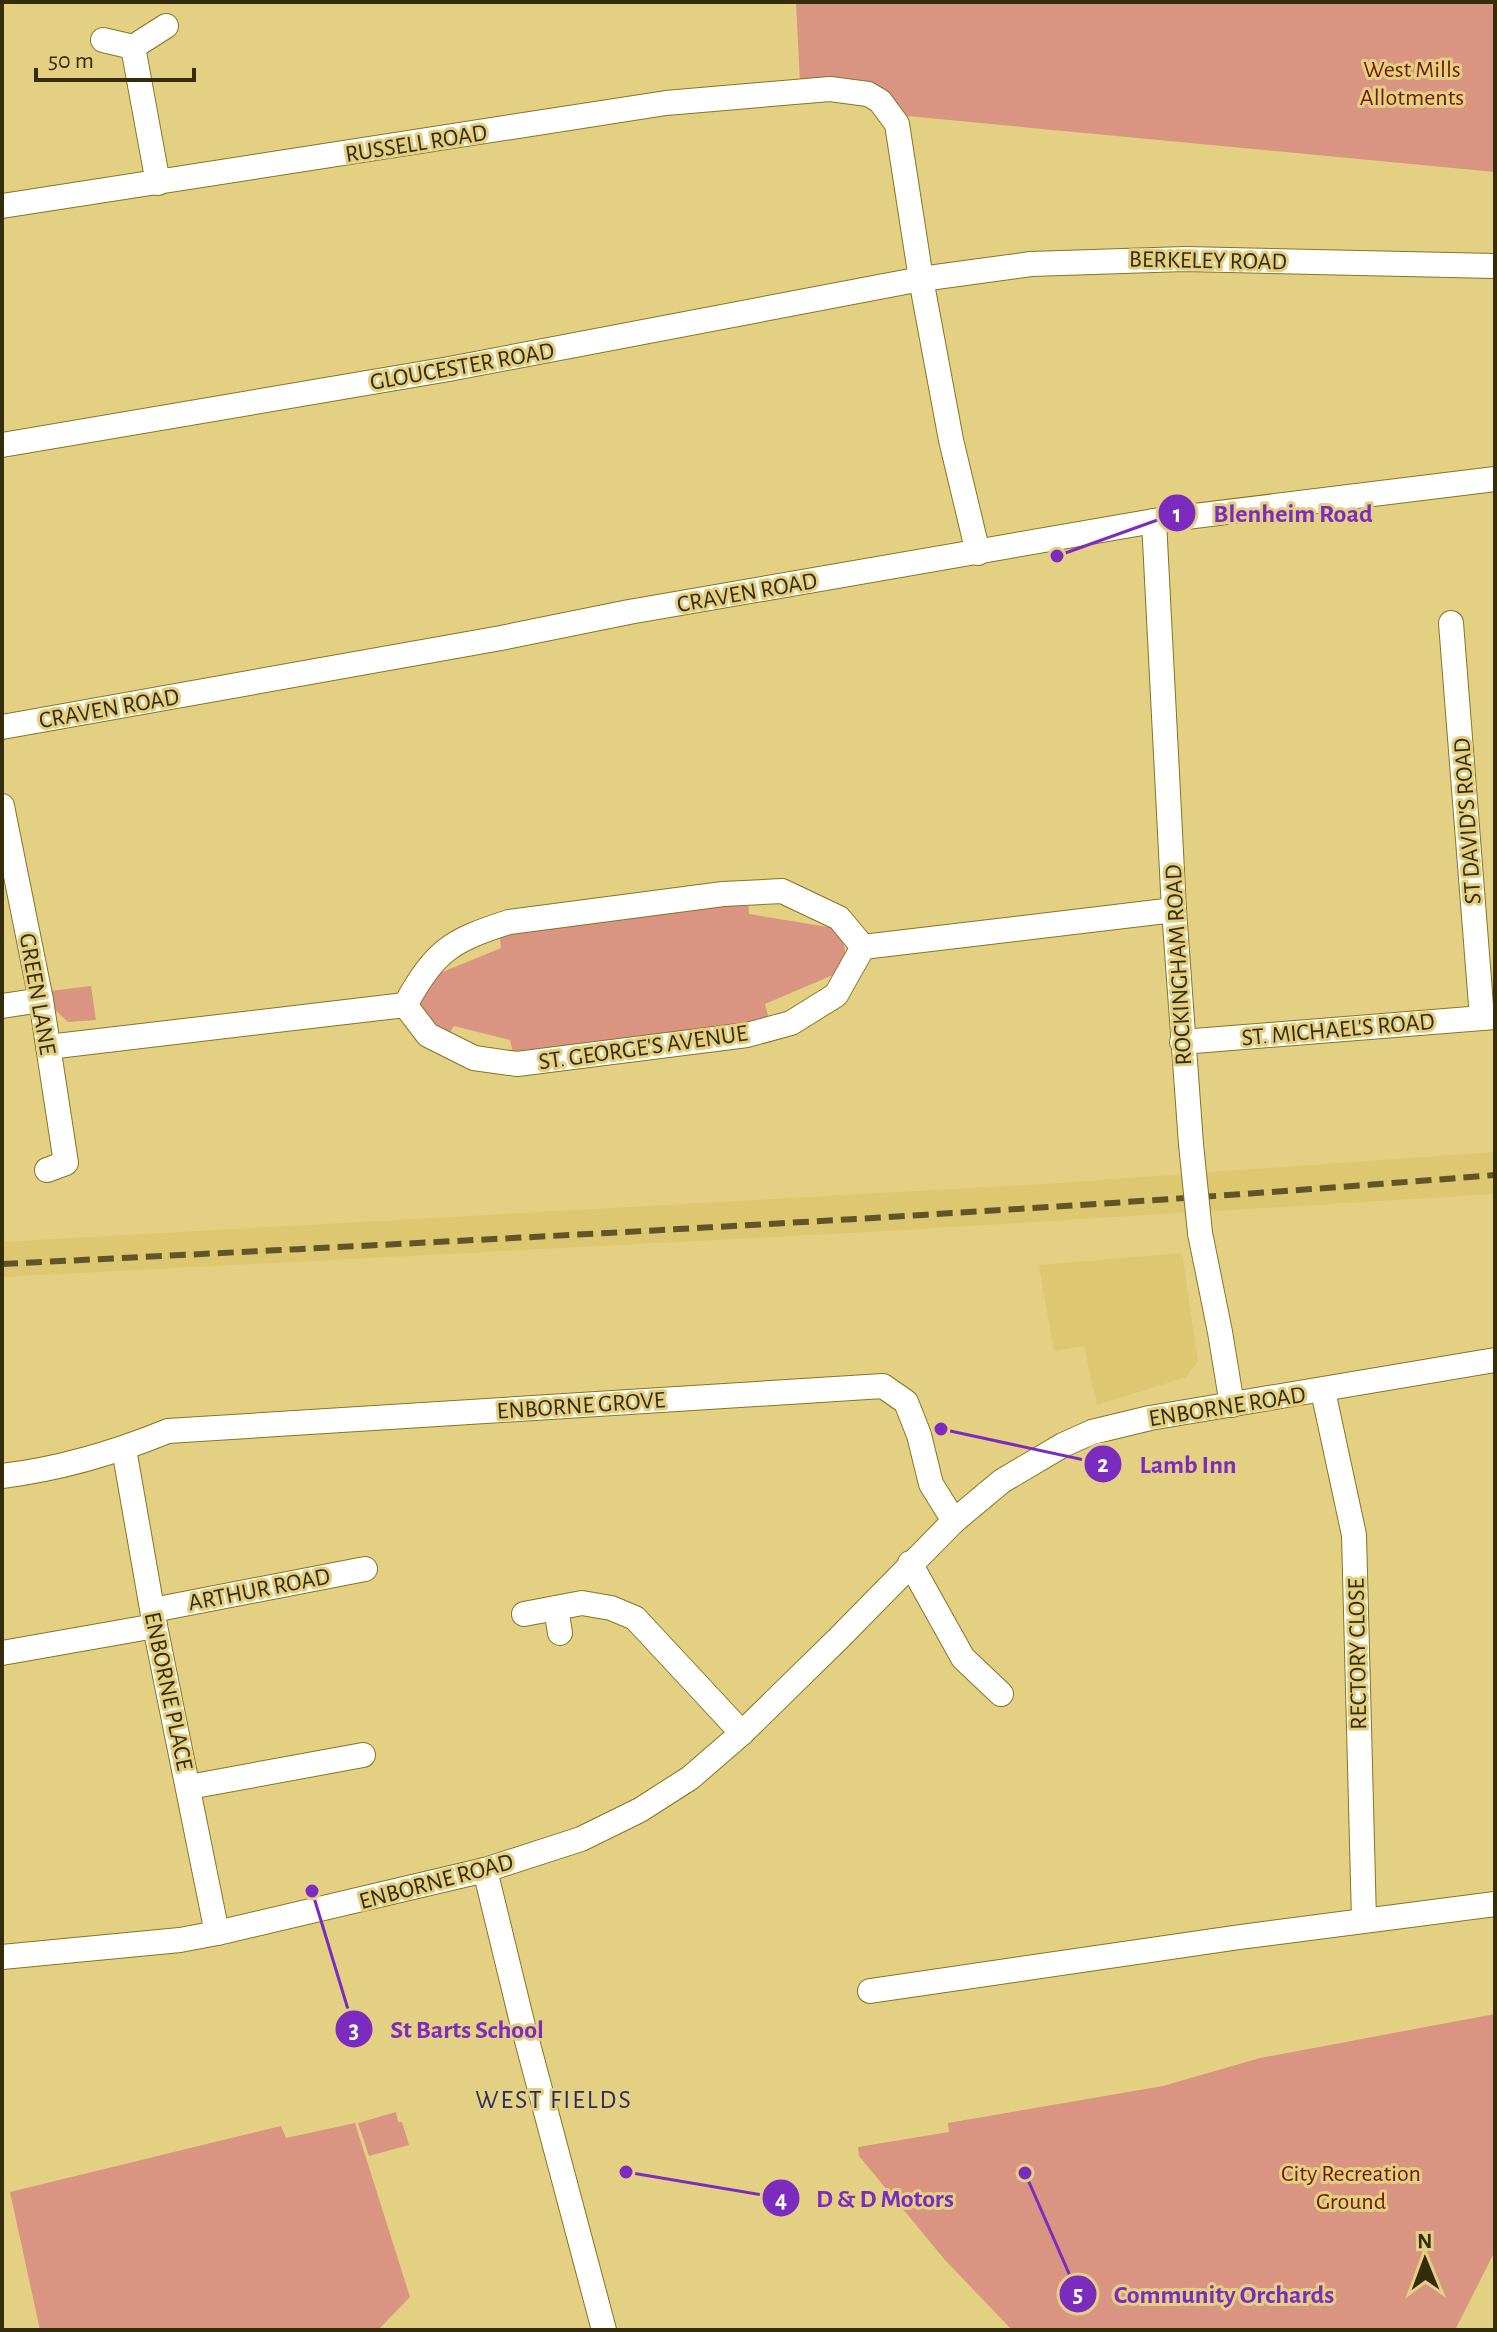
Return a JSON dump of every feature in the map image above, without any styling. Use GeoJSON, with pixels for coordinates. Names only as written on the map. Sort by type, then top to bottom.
{"type":"FeatureCollection","features":[{"type":"Feature","properties":{"kind":"street"},"geometry":{"type":"LineString","coordinates":[[103,40],[133,47],[166,26]]}},
{"type":"Feature","properties":{"kind":"street"},"geometry":{"type":"LineString","coordinates":[[133,47],[158,183]]}},
{"type":"Feature","properties":{"kind":"street","name":"RUSSELL ROAD"},"geometry":{"type":"LineString","coordinates":[[2,206],[666,103],[830,89],[868,94],[880,101],[894,117],[951,440],[978,553]]}},
{"type":"Feature","properties":{"kind":"street","name":"BERKELEY ROAD"},"geometry":{"type":"LineString","coordinates":[[921,279],[1031,264],[1102,260],[1495,266]]}},
{"type":"Feature","properties":{"kind":"street","name":"GLOUCESTER ROAD"},"geometry":{"type":"LineString","coordinates":[[2,445],[449,369],[921,279]]}},
{"type":"Feature","properties":{"kind":"street","name":"CRAVEN ROAD"},"geometry":{"type":"LineString","coordinates":[[2,727],[501,638],[629,612],[1154,521],[1495,479]]}},
{"type":"Feature","properties":{"kind":"street","name":"ROCKINGHAM ROAD"},"geometry":{"type":"LineString","coordinates":[[1154,521],[1182,1042],[1200,1233],[1232,1405]]}},
{"type":"Feature","properties":{"kind":"street","name":"ST DAVID'S ROAD"},"geometry":{"type":"LineString","coordinates":[[1450,623],[1489,1018]]}},
{"type":"Feature","properties":{"kind":"street","name":"GREEN LANE"},"geometry":{"type":"LineString","coordinates":[[2,806],[41,1000],[66,1163],[47,1170]]}},
{"type":"Feature","properties":{"kind":"street"},"geometry":{"type":"LineString","coordinates":[[48,1047],[405,1005],[425,970],[454,943],[480,932],[509,922],[723,894],[782,891],[839,918],[863,947],[1174,910]]}},
{"type":"Feature","properties":{"kind":"street","name":"ST. GEORGE'S AVENUE"},"geometry":{"type":"LineString","coordinates":[[405,1005],[428,1035],[439,1041],[474,1058],[517,1064],[717,1039],[747,1035],[791,1023],[815,1010],[836,995],[863,947]]}},
{"type":"Feature","properties":{"kind":"street"},"geometry":{"type":"LineString","coordinates":[[2,1006],[41,1000]]}},
{"type":"Feature","properties":{"kind":"street","name":"ST. MICHAEL'S ROAD"},"geometry":{"type":"LineString","coordinates":[[1182,1042],[1489,1018]]}},
{"type":"Feature","properties":{"kind":"street","name":"ENBORNE ROAD"},"geometry":{"type":"LineString","coordinates":[[2,1957],[217,1933],[485,1870],[581,1839],[620,1821],[690,1778],[742,1733],[954,1521],[1022,1468],[1063,1445],[1092,1432],[1150,1418],[1495,1360]]}},
{"type":"Feature","properties":{"kind":"street","name":"ENBORNE GROVE"},"geometry":{"type":"LineString","coordinates":[[2,1476],[47,1470],[124,1449],[168,1431],[883,1386],[906,1402],[919,1435],[931,1484],[954,1521]]}},
{"type":"Feature","properties":{"kind":"street","name":"RECTORY CLOSE"},"geometry":{"type":"LineString","coordinates":[[1323,1391],[1354,1535],[1364,1920]]}},
{"type":"Feature","properties":{"kind":"street","name":"ENBORNE PLACE"},"geometry":{"type":"LineString","coordinates":[[124,1449],[154,1618],[217,1933]]}},
{"type":"Feature","properties":{"kind":"street"},"geometry":{"type":"LineString","coordinates":[[910,1563],[963,1658],[1001,1694]]}},
{"type":"Feature","properties":{"kind":"street","name":"ARTHUR ROAD"},"geometry":{"type":"LineString","coordinates":[[2,1653],[365,1569]]}},
{"type":"Feature","properties":{"kind":"street"},"geometry":{"type":"LineString","coordinates":[[524,1614],[582,1603],[611,1608],[635,1618],[742,1733]]}},
{"type":"Feature","properties":{"kind":"street"},"geometry":{"type":"LineString","coordinates":[[556,1608],[560,1633]]}},
{"type":"Feature","properties":{"kind":"street"},"geometry":{"type":"LineString","coordinates":[[189,1787],[363,1755]]}},
{"type":"Feature","properties":{"kind":"street"},"geometry":{"type":"LineString","coordinates":[[485,1870],[604,2330]]}},
{"type":"Feature","properties":{"kind":"street"},"geometry":{"type":"LineString","coordinates":[[870,1991],[1495,1904]]}},
{"type":"Feature","properties":{"kind":"shaded area"},"geometry":{"type":"Polygon","coordinates":[[[1495,1152],[1495,1194],[869,1232],[2,1277],[2,1242],[1059,1183],[1495,1152]]]}},
{"type":"Feature","properties":{"kind":"shaded area"},"geometry":{"type":"Polygon","coordinates":[[[1182,1253],[1198,1361],[1186,1377],[1097,1405],[1084,1346],[1054,1351],[1039,1265],[1182,1253]]]}},
{"type":"Feature","properties":{"kind":"green space","name":"West Mills Allotments"},"geometry":{"type":"Polygon","coordinates":[[[796,2],[1495,2],[1495,172],[907,116],[892,97],[878,87],[800,83],[796,2]]]}},
{"type":"Feature","properties":{"kind":"green space"},"geometry":{"type":"Polygon","coordinates":[[[748,898],[749,914],[834,928],[845,949],[840,972],[765,1004],[769,1019],[513,1053],[510,1040],[454,1026],[448,1035],[435,1028],[419,1004],[428,978],[501,948],[499,931],[748,898]]]}},
{"type":"Feature","properties":{"kind":"green space"},"geometry":{"type":"Polygon","coordinates":[[[91,986],[96,1020],[68,1022],[52,1007],[50,991],[91,986]]]}},
{"type":"Feature","properties":{"kind":"green space","name":"City Recreation Ground"},"geometry":{"type":"Polygon","coordinates":[[[1495,2014],[1495,2251],[1455,2330],[1012,2330],[945,2260],[859,2156],[858,2147],[949,2132],[948,2123],[1163,2086],[1260,2058],[1495,2014]]]}},
{"type":"Feature","properties":{"kind":"green space"},"geometry":{"type":"Polygon","coordinates":[[[396,2112],[409,2145],[369,2156],[358,2123],[396,2112]]]}},
{"type":"Feature","properties":{"kind":"green space"},"geometry":{"type":"Polygon","coordinates":[[[355,2123],[410,2297],[378,2330],[40,2330],[10,2192],[281,2126],[286,2138],[355,2123]]]}},
{"type":"Feature","properties":{"kind":"railway"},"geometry":{"type":"LineString","coordinates":[[2,1264],[936,1214],[1495,1175]]}},
{"type":"Feature","properties":{"kind":"place","name":"Blenheim Road"},"geometry":{"type":"Point","coordinates":[1057,556]}},
{"type":"Feature","properties":{"kind":"place","name":"Lamb Inn"},"geometry":{"type":"Point","coordinates":[941,1429]}},
{"type":"Feature","properties":{"kind":"place","name":"St Barts School"},"geometry":{"type":"Point","coordinates":[312,1891]}},
{"type":"Feature","properties":{"kind":"place","name":"D & D Motors"},"geometry":{"type":"Point","coordinates":[626,2172]}},
{"type":"Feature","properties":{"kind":"place","name":"Community Orchards"},"geometry":{"type":"Point","coordinates":[1025,2173]}},
{"type":"Feature","properties":{"kind":"district","name":"WEST FIELDS"},"geometry":{"type":"Point","coordinates":[554,2099]}}]}
